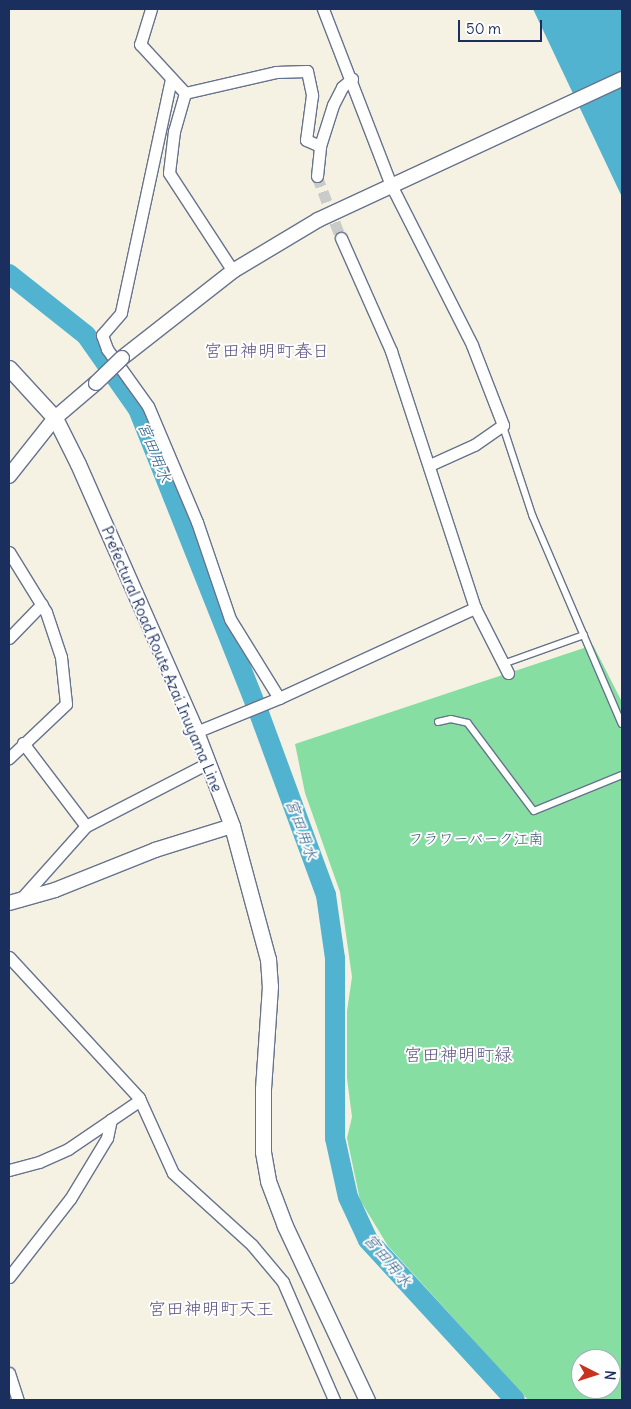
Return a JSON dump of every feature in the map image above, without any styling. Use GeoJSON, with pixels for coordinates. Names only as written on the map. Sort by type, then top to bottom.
{"type":"FeatureCollection","features":[{"type":"Feature","properties":{"kind":"main road","name":"Prefectural Road Route Azai Inuyama Line"},"geometry":{"type":"LineString","coordinates":[[9,368],[54,418],[78,464],[196,732],[232,826],[268,959],[270,986],[263,1089],[263,1152],[268,1181],[285,1226],[367,1400]]}},
{"type":"Feature","properties":{"kind":"street"},"geometry":{"type":"LineString","coordinates":[[151,9],[140,44],[185,93]]}},
{"type":"Feature","properties":{"kind":"street"},"geometry":{"type":"LineString","coordinates":[[323,9],[352,79],[391,185],[472,345],[503,425],[474,445],[430,466]]}},
{"type":"Feature","properties":{"kind":"street"},"geometry":{"type":"LineString","coordinates":[[185,93],[276,72],[307,71],[312,95],[306,140],[320,146]]}},
{"type":"Feature","properties":{"kind":"street"},"geometry":{"type":"LineString","coordinates":[[171,79],[121,313],[102,335],[107,348],[148,406],[197,522],[230,619],[279,698]]}},
{"type":"Feature","properties":{"kind":"street"},"geometry":{"type":"LineString","coordinates":[[317,176],[320,146],[333,105],[342,87],[352,79]]}},
{"type":"Feature","properties":{"kind":"street"},"geometry":{"type":"LineString","coordinates":[[9,476],[54,418],[96,383],[122,358],[232,271],[318,220],[622,79]]}},
{"type":"Feature","properties":{"kind":"street"},"geometry":{"type":"LineString","coordinates":[[185,93],[174,131],[169,173],[232,271]]}},
{"type":"Feature","properties":{"kind":"street"},"geometry":{"type":"LineString","coordinates":[[341,238],[391,351],[475,608],[506,669]]}},
{"type":"Feature","properties":{"kind":"street"},"geometry":{"type":"LineString","coordinates":[[9,552],[42,604],[61,657],[66,704],[9,758]]}},
{"type":"Feature","properties":{"kind":"street"},"geometry":{"type":"LineString","coordinates":[[9,638],[42,604]]}},
{"type":"Feature","properties":{"kind":"street"},"geometry":{"type":"LineString","coordinates":[[196,732],[279,698],[475,608]]}},
{"type":"Feature","properties":{"kind":"street"},"geometry":{"type":"LineString","coordinates":[[23,743],[86,826]]}},
{"type":"Feature","properties":{"kind":"street"},"geometry":{"type":"LineString","coordinates":[[14,902],[86,826],[208,762]]}},
{"type":"Feature","properties":{"kind":"street"},"geometry":{"type":"LineString","coordinates":[[14,902],[55,890],[156,850],[232,826]]}},
{"type":"Feature","properties":{"kind":"street"},"geometry":{"type":"LineString","coordinates":[[9,957],[140,1100],[173,1173],[252,1245],[284,1282],[334,1400]]}},
{"type":"Feature","properties":{"kind":"street"},"geometry":{"type":"LineString","coordinates":[[9,1170],[39,1162],[68,1149],[140,1100]]}},
{"type":"Feature","properties":{"kind":"street"},"geometry":{"type":"LineString","coordinates":[[9,1277],[70,1199],[107,1138],[111,1119]]}},
{"type":"Feature","properties":{"kind":"street"},"geometry":{"type":"LineString","coordinates":[[9,1373],[11,1387],[18,1400]]}},
{"type":"Feature","properties":{"kind":"lane"},"geometry":{"type":"LineString","coordinates":[[503,425],[533,516],[622,724]]}},
{"type":"Feature","properties":{"kind":"lane"},"geometry":{"type":"LineString","coordinates":[[506,669],[584,635]]}},
{"type":"Feature","properties":{"kind":"lane"},"geometry":{"type":"LineString","coordinates":[[438,722],[451,719],[468,723],[534,811],[622,775]]}},
{"type":"Feature","properties":{"kind":"green space","name":"フラワーパーク江南"},"geometry":{"type":"Polygon","coordinates":[[[593,645],[622,702],[622,1400],[528,1400],[388,1246],[360,1200],[347,1138],[352,1117],[347,1078],[347,1011],[352,977],[340,892],[305,793],[295,744],[593,645]]]}},
{"type":"Feature","properties":{"kind":"water"},"geometry":{"type":"Polygon","coordinates":[[[533,9],[622,9],[622,197],[533,9]]]}},
{"type":"Feature","properties":{"kind":"waterway","name":"宮田用水"},"geometry":{"type":"LineString","coordinates":[[9,274],[86,335],[138,409],[259,713],[326,895],[335,958],[335,1138],[348,1197],[368,1240],[515,1400]]}},
{"type":"Feature","properties":{"kind":"tunnel"},"geometry":{"type":"LineString","coordinates":[[317,176],[341,238]]}},
{"type":"Feature","properties":{"kind":"district","name":"宮田神明町春日"},"geometry":{"type":"Point","coordinates":[267,351]}},
{"type":"Feature","properties":{"kind":"district","name":"宮田神明町緑"},"geometry":{"type":"Point","coordinates":[458,1055]}},
{"type":"Feature","properties":{"kind":"district","name":"宮田神明町天王"},"geometry":{"type":"Point","coordinates":[211,1309]}}]}
